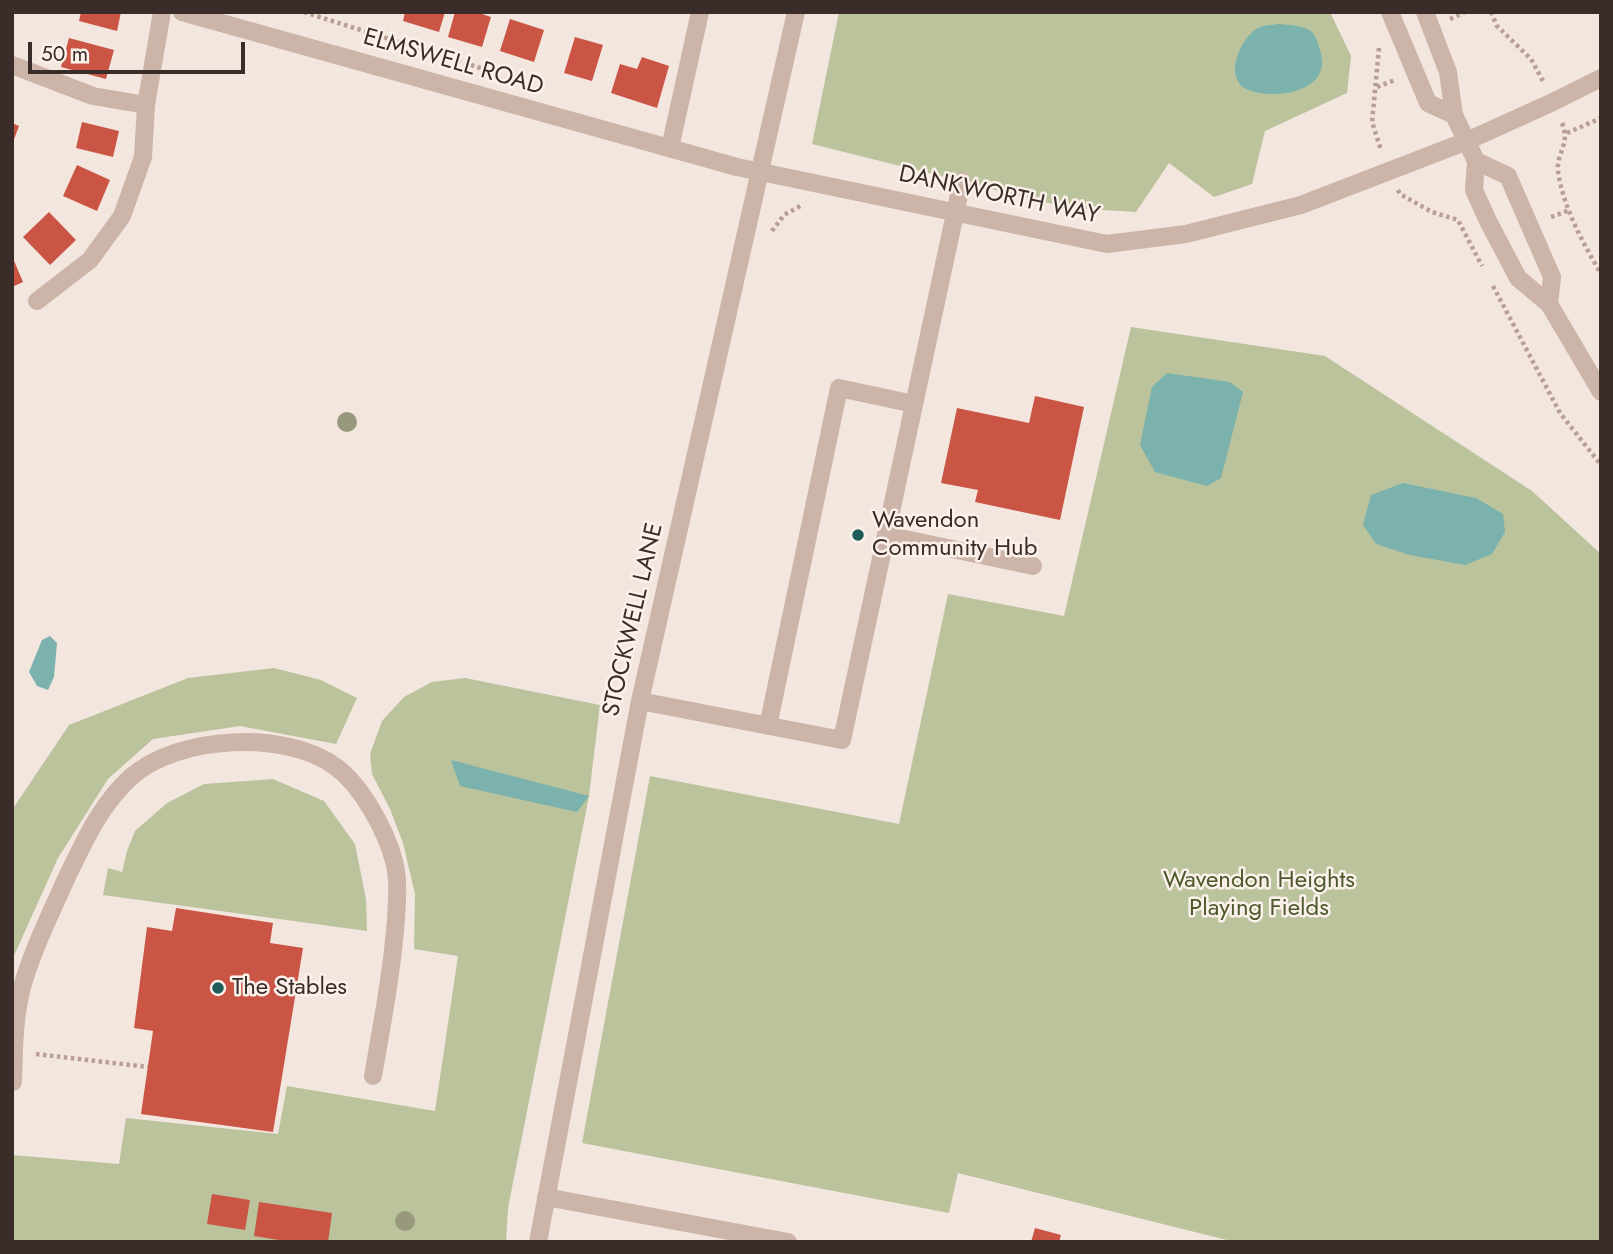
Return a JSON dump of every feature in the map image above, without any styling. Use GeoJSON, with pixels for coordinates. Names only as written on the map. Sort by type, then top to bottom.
{"type":"FeatureCollection","features":[{"type":"Feature","properties":{"kind":"street"},"geometry":{"type":"LineString","coordinates":[[37,301],[90,260],[122,216],[143,157],[146,105],[162,12]]}},
{"type":"Feature","properties":{"kind":"street","name":"ELMSWELL ROAD"},"geometry":{"type":"LineString","coordinates":[[182,12],[670,149],[760,171]]}},
{"type":"Feature","properties":{"kind":"street"},"geometry":{"type":"LineString","coordinates":[[670,149],[700,12]]}},
{"type":"Feature","properties":{"kind":"street","name":"STOCKWELL LANE"},"geometry":{"type":"LineString","coordinates":[[538,1242],[640,701],[796,12]]}},
{"type":"Feature","properties":{"kind":"street"},"geometry":{"type":"LineString","coordinates":[[1390,12],[1428,103],[1454,115]]}},
{"type":"Feature","properties":{"kind":"street"},"geometry":{"type":"LineString","coordinates":[[1425,12],[1448,72],[1454,115],[1476,161],[1475,190],[1488,221],[1517,278],[1549,304],[1601,392]]}},
{"type":"Feature","properties":{"kind":"street"},"geometry":{"type":"LineString","coordinates":[[12,65],[93,96],[146,105]]}},
{"type":"Feature","properties":{"kind":"street","name":"DANKWORTH WAY"},"geometry":{"type":"LineString","coordinates":[[760,171],[1107,244],[1186,234],[1301,205],[1467,141],[1601,78]]}},
{"type":"Feature","properties":{"kind":"street"},"geometry":{"type":"LineString","coordinates":[[1476,161],[1508,176],[1552,278],[1549,304]]}},
{"type":"Feature","properties":{"kind":"street"},"geometry":{"type":"LineString","coordinates":[[640,701],[842,740],[962,181]]}},
{"type":"Feature","properties":{"kind":"street"},"geometry":{"type":"LineString","coordinates":[[768,726],[839,388],[914,404]]}},
{"type":"Feature","properties":{"kind":"street"},"geometry":{"type":"LineString","coordinates":[[886,535],[1033,566]]}},
{"type":"Feature","properties":{"kind":"street"},"geometry":{"type":"LineString","coordinates":[[13,1082],[15,1027],[22,988],[41,932],[84,839],[108,803],[132,776],[160,759],[181,752],[235,742],[281,745],[308,751],[337,767],[366,802],[387,841],[394,862],[398,889],[393,955],[373,1076]]}},
{"type":"Feature","properties":{"kind":"street"},"geometry":{"type":"LineString","coordinates":[[547,1197],[788,1242]]}},
{"type":"Feature","properties":{"kind":"path"},"geometry":{"type":"LineString","coordinates":[[1491,12],[1497,26],[1531,59]]}},
{"type":"Feature","properties":{"kind":"path"},"geometry":{"type":"LineString","coordinates":[[1380,35],[1372,122],[1380,145]]}},
{"type":"Feature","properties":{"kind":"path"},"geometry":{"type":"LineString","coordinates":[[1601,118],[1567,133],[1558,169],[1576,229],[1601,274]]}},
{"type":"Feature","properties":{"kind":"path"},"geometry":{"type":"LineString","coordinates":[[1400,194],[1433,212],[1458,220],[1483,268]]}},
{"type":"Feature","properties":{"kind":"path"},"geometry":{"type":"LineString","coordinates":[[1490,280],[1560,413],[1601,465]]}},
{"type":"Feature","properties":{"kind":"path"},"geometry":{"type":"LineString","coordinates":[[14,1052],[148,1066]]}},
{"type":"Feature","properties":{"kind":"green space"},"geometry":{"type":"Polygon","coordinates":[[[839,12],[1330,12],[1351,56],[1347,93],[1265,131],[1252,184],[1214,197],[1169,163],[1136,212],[1069,208],[812,144],[839,12]]]}},
{"type":"Feature","properties":{"kind":"green space","name":"Wavendon Heights Playing Fields"},"geometry":{"type":"Polygon","coordinates":[[[1131,327],[1325,356],[1532,491],[1601,554],[1601,1242],[1235,1242],[958,1173],[949,1213],[582,1143],[650,776],[899,824],[948,594],[1064,616],[1131,327]]]}},
{"type":"Feature","properties":{"kind":"green space"},"geometry":{"type":"Polygon","coordinates":[[[274,668],[321,680],[357,698],[336,744],[240,726],[153,739],[108,779],[58,858],[12,960],[12,810],[69,725],[188,678],[274,668]]]}},
{"type":"Feature","properties":{"kind":"green space"},"geometry":{"type":"Polygon","coordinates":[[[465,678],[600,705],[589,796],[508,1208],[506,1242],[12,1242],[12,1155],[119,1164],[126,1118],[278,1134],[287,1086],[435,1111],[458,956],[414,949],[415,894],[403,843],[372,774],[370,754],[382,721],[404,697],[432,682],[465,678]]]}},
{"type":"Feature","properties":{"kind":"green space"},"geometry":{"type":"Polygon","coordinates":[[[273,779],[324,801],[355,844],[366,899],[367,931],[103,895],[108,868],[122,872],[135,831],[167,803],[204,784],[273,779]]]}},
{"type":"Feature","properties":{"kind":"water"},"geometry":{"type":"Polygon","coordinates":[[[1279,24],[1299,26],[1313,33],[1322,60],[1319,75],[1312,83],[1292,92],[1269,94],[1249,90],[1236,78],[1235,69],[1240,49],[1258,28],[1279,24]]]}},
{"type":"Feature","properties":{"kind":"water"},"geometry":{"type":"Polygon","coordinates":[[[1167,373],[1230,382],[1243,392],[1221,478],[1207,486],[1155,472],[1140,445],[1152,387],[1167,373]]]}},
{"type":"Feature","properties":{"kind":"water"},"geometry":{"type":"Polygon","coordinates":[[[1403,483],[1476,498],[1503,514],[1505,532],[1492,554],[1465,565],[1410,555],[1376,544],[1363,525],[1371,495],[1403,483]]]}},
{"type":"Feature","properties":{"kind":"water"},"geometry":{"type":"Polygon","coordinates":[[[50,636],[57,643],[54,677],[48,690],[37,686],[29,672],[42,640],[50,636]]]}},
{"type":"Feature","properties":{"kind":"water"},"geometry":{"type":"Polygon","coordinates":[[[451,760],[589,796],[577,812],[460,786],[451,760]]]}},
{"type":"Feature","properties":{"kind":"building"},"geometry":{"type":"Polygon","coordinates":[[[81,12],[121,12],[117,31],[79,21],[81,12]]]}},
{"type":"Feature","properties":{"kind":"building"},"geometry":{"type":"Polygon","coordinates":[[[405,12],[445,12],[439,32],[403,21],[405,12]]]}},
{"type":"Feature","properties":{"kind":"building"},"geometry":{"type":"Polygon","coordinates":[[[455,12],[476,12],[491,17],[482,47],[448,37],[455,12]]]}},
{"type":"Feature","properties":{"kind":"building"},"geometry":{"type":"Polygon","coordinates":[[[510,19],[544,30],[534,62],[500,51],[510,19]]]}},
{"type":"Feature","properties":{"kind":"building"},"geometry":{"type":"Polygon","coordinates":[[[575,37],[603,45],[592,81],[564,73],[575,37]]]}},
{"type":"Feature","properties":{"kind":"building"},"geometry":{"type":"Polygon","coordinates":[[[69,38],[114,50],[106,79],[61,67],[69,38]]]}},
{"type":"Feature","properties":{"kind":"building"},"geometry":{"type":"Polygon","coordinates":[[[642,57],[669,66],[657,108],[611,93],[620,64],[637,69],[642,57]]]}},
{"type":"Feature","properties":{"kind":"building"},"geometry":{"type":"Polygon","coordinates":[[[82,122],[119,131],[113,157],[76,148],[82,122]]]}},
{"type":"Feature","properties":{"kind":"building"},"geometry":{"type":"Polygon","coordinates":[[[12,123],[19,126],[13,142],[12,142],[12,123]]]}},
{"type":"Feature","properties":{"kind":"building"},"geometry":{"type":"Polygon","coordinates":[[[77,165],[110,180],[97,211],[63,196],[77,165]]]}},
{"type":"Feature","properties":{"kind":"building"},"geometry":{"type":"Polygon","coordinates":[[[49,212],[76,240],[50,265],[23,237],[49,212]]]}},
{"type":"Feature","properties":{"kind":"building"},"geometry":{"type":"Polygon","coordinates":[[[12,256],[23,282],[12,287],[12,256]]]}},
{"type":"Feature","properties":{"kind":"building","name":"Wavendon Community Hub"},"geometry":{"type":"Polygon","coordinates":[[[1035,396],[1084,407],[1060,520],[975,502],[978,490],[941,483],[957,408],[1029,423],[1035,396]]]}},
{"type":"Feature","properties":{"kind":"building","name":"The Stables"},"geometry":{"type":"Polygon","coordinates":[[[176,908],[273,923],[270,943],[303,948],[273,1132],[141,1114],[153,1031],[134,1028],[147,927],[172,931],[176,908]]]}},
{"type":"Feature","properties":{"kind":"building"},"geometry":{"type":"Polygon","coordinates":[[[212,1194],[250,1200],[245,1230],[207,1224],[212,1194]]]}},
{"type":"Feature","properties":{"kind":"building"},"geometry":{"type":"Polygon","coordinates":[[[259,1202],[332,1213],[328,1242],[291,1242],[254,1236],[259,1202]]]}},
{"type":"Feature","properties":{"kind":"building"},"geometry":{"type":"Polygon","coordinates":[[[1035,1228],[1061,1235],[1059,1242],[1031,1242],[1035,1228]]]}},
{"type":"Feature","properties":{"kind":"place","name":"Wavendon Community Hub"},"geometry":{"type":"Point","coordinates":[858,535]}},
{"type":"Feature","properties":{"kind":"place","name":"The Stables"},"geometry":{"type":"Point","coordinates":[218,988]}}]}
